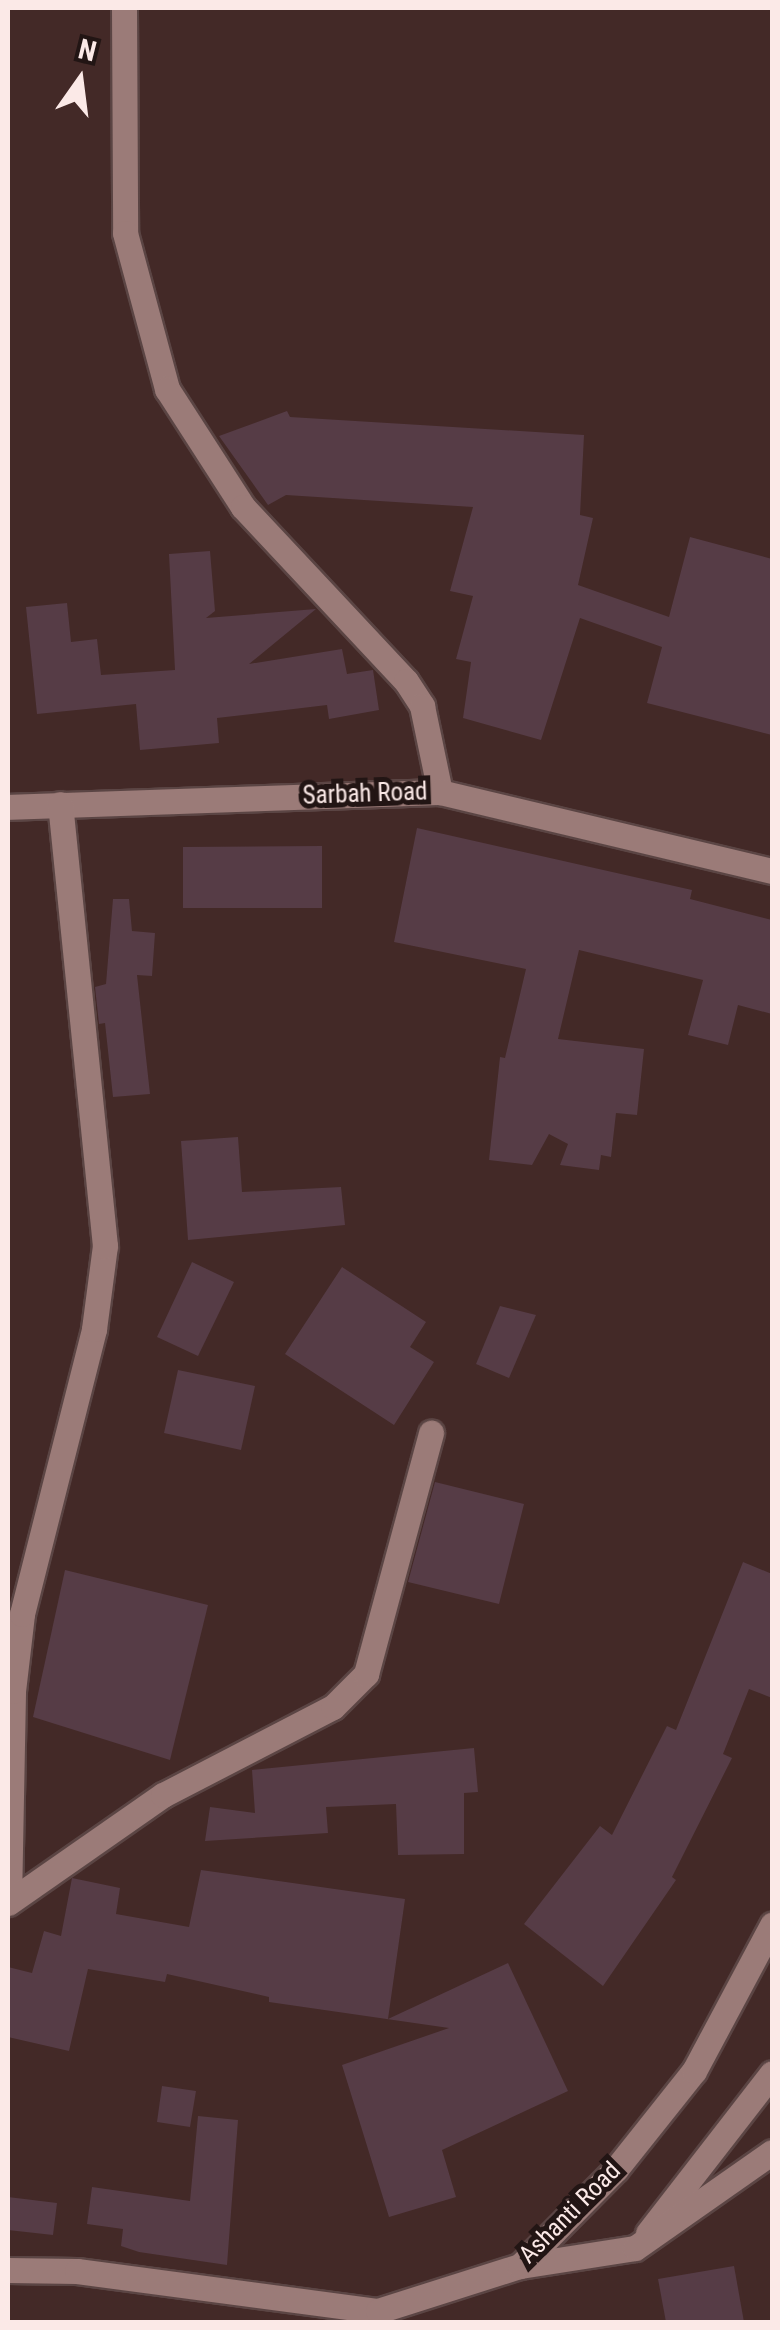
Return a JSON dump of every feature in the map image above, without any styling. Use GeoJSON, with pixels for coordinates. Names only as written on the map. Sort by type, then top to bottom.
{"type":"FeatureCollection","features":[{"type":"Feature","properties":{"kind":"street"},"geometry":{"type":"LineString","coordinates":[[124,8],[125,233],[167,389],[243,507],[406,681],[422,706],[440,792]]}},
{"type":"Feature","properties":{"kind":"street","name":"Sarbah Road"},"geometry":{"type":"LineString","coordinates":[[8,807],[440,792],[772,870]]}},
{"type":"Feature","properties":{"kind":"street"},"geometry":{"type":"LineString","coordinates":[[8,1902],[13,1691],[22,1614],[94,1329],[105,1246],[60,804]]}},
{"type":"Feature","properties":{"kind":"street"},"geometry":{"type":"LineString","coordinates":[[8,1902],[163,1795],[332,1708],[366,1674],[432,1434]]}},
{"type":"Feature","properties":{"kind":"street","name":"Ashanti Road"},"geometry":{"type":"LineString","coordinates":[[8,2270],[77,2271],[380,2316],[520,2266],[616,2169],[694,2071],[772,1926]]}},
{"type":"Feature","properties":{"kind":"street"},"geometry":{"type":"LineString","coordinates":[[635,2248],[772,2072]]}},
{"type":"Feature","properties":{"kind":"street"},"geometry":{"type":"LineString","coordinates":[[520,2266],[635,2248],[772,2152]]}},
{"type":"Feature","properties":{"kind":"building"},"geometry":{"type":"Polygon","coordinates":[[[287,411],[290,417],[584,435],[580,515],[593,518],[578,585],[669,617],[690,537],[772,559],[772,735],[647,703],[662,647],[580,618],[541,740],[463,718],[471,662],[456,659],[473,596],[450,591],[473,507],[286,495],[268,505],[219,436],[287,411]]]}},
{"type":"Feature","properties":{"kind":"building"},"geometry":{"type":"Polygon","coordinates":[[[210,551],[215,611],[206,618],[316,609],[249,664],[342,649],[347,674],[373,670],[379,710],[329,719],[327,705],[217,718],[219,743],[140,750],[136,704],[37,714],[26,607],[67,603],[71,642],[97,639],[101,675],[175,670],[169,554],[210,551]]]}},
{"type":"Feature","properties":{"kind":"building"},"geometry":{"type":"Polygon","coordinates":[[[417,828],[692,890],[690,899],[772,920],[772,1014],[738,1005],[728,1045],[688,1035],[703,980],[579,950],[558,1039],[644,1049],[637,1115],[616,1113],[611,1157],[601,1155],[599,1170],[560,1165],[568,1144],[549,1134],[532,1165],[489,1160],[500,1057],[505,1058],[526,969],[394,942],[417,828]]]}},
{"type":"Feature","properties":{"kind":"building"},"geometry":{"type":"Polygon","coordinates":[[[322,846],[322,908],[183,908],[183,847],[322,846]]]}},
{"type":"Feature","properties":{"kind":"building"},"geometry":{"type":"Polygon","coordinates":[[[113,899],[129,899],[132,931],[155,933],[152,976],[137,975],[150,1094],[113,1097],[105,1023],[99,1024],[95,987],[106,984],[113,899]]]}},
{"type":"Feature","properties":{"kind":"building"},"geometry":{"type":"Polygon","coordinates":[[[238,1137],[242,1192],[341,1187],[345,1225],[188,1240],[181,1141],[238,1137]]]}},
{"type":"Feature","properties":{"kind":"building"},"geometry":{"type":"Polygon","coordinates":[[[192,1262],[234,1282],[198,1356],[157,1337],[192,1262]]]}},
{"type":"Feature","properties":{"kind":"building"},"geometry":{"type":"Polygon","coordinates":[[[342,1267],[426,1322],[410,1347],[434,1362],[394,1425],[285,1354],[342,1267]]]}},
{"type":"Feature","properties":{"kind":"building"},"geometry":{"type":"Polygon","coordinates":[[[500,1306],[536,1315],[509,1378],[476,1364],[500,1306]]]}},
{"type":"Feature","properties":{"kind":"building"},"geometry":{"type":"Polygon","coordinates":[[[178,1370],[255,1386],[241,1450],[164,1433],[178,1370]]]}},
{"type":"Feature","properties":{"kind":"building"},"geometry":{"type":"Polygon","coordinates":[[[435,1482],[524,1504],[499,1604],[408,1582],[435,1482]]]}},
{"type":"Feature","properties":{"kind":"building"},"geometry":{"type":"Polygon","coordinates":[[[743,1562],[772,1574],[772,1698],[749,1689],[723,1754],[732,1758],[672,1877],[676,1880],[603,1986],[524,1924],[600,1826],[612,1835],[667,1726],[676,1730],[743,1562]]]}},
{"type":"Feature","properties":{"kind":"building"},"geometry":{"type":"Polygon","coordinates":[[[65,1570],[208,1605],[170,1760],[33,1717],[65,1570]]]}},
{"type":"Feature","properties":{"kind":"building"},"geometry":{"type":"Polygon","coordinates":[[[474,1748],[478,1792],[464,1793],[464,1854],[398,1855],[396,1804],[326,1807],[328,1833],[205,1841],[210,1807],[255,1813],[252,1770],[474,1748]]]}},
{"type":"Feature","properties":{"kind":"building"},"geometry":{"type":"Polygon","coordinates":[[[201,1870],[405,1899],[388,2019],[508,1963],[568,2091],[442,2150],[456,2197],[389,2217],[342,2065],[449,2028],[269,2002],[269,1997],[167,1974],[165,1982],[88,1969],[69,2051],[8,2037],[8,1967],[32,1973],[44,1931],[61,1936],[72,1878],[120,1888],[116,1914],[189,1927],[201,1870]]]}},
{"type":"Feature","properties":{"kind":"building"},"geometry":{"type":"Polygon","coordinates":[[[162,2086],[196,2091],[190,2127],[157,2122],[162,2086]]]}},
{"type":"Feature","properties":{"kind":"building"},"geometry":{"type":"Polygon","coordinates":[[[198,2116],[238,2120],[227,2265],[139,2252],[121,2246],[123,2229],[87,2224],[92,2187],[190,2201],[198,2116]]]}},
{"type":"Feature","properties":{"kind":"building"},"geometry":{"type":"Polygon","coordinates":[[[8,2197],[57,2203],[53,2235],[8,2230],[8,2197]]]}},
{"type":"Feature","properties":{"kind":"building"},"geometry":{"type":"Polygon","coordinates":[[[734,2266],[744,2322],[666,2322],[658,2279],[734,2266]]]}}]}
